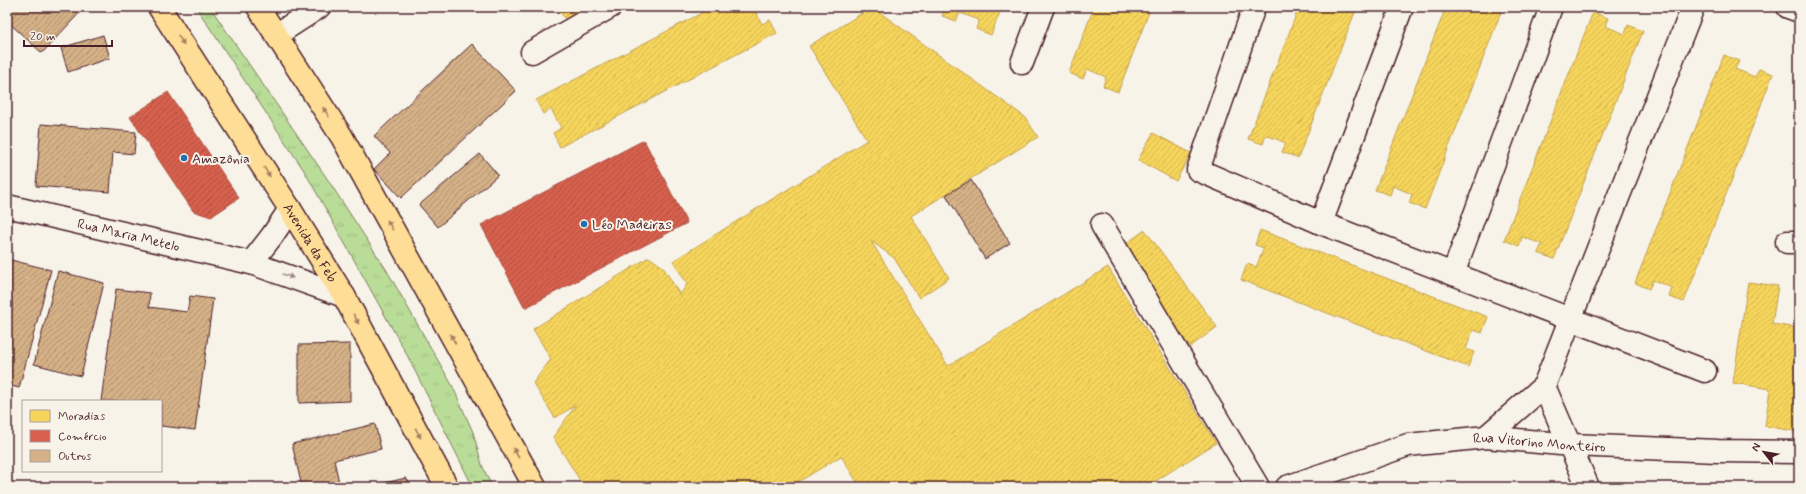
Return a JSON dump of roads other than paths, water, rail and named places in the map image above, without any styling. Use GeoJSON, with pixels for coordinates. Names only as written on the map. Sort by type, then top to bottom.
{"type":"FeatureCollection","features":[{"type":"Feature","properties":{"kind":"main road","name":"Avenida da Feb"},"geometry":{"type":"LineString","coordinates":[[159,7],[290,209],[344,296],[447,487]]}},
{"type":"Feature","properties":{"kind":"main road"},"geometry":{"type":"LineString","coordinates":[[258,7],[342,137],[535,487]]}},
{"type":"Feature","properties":{"kind":"street"},"geometry":{"type":"LineString","coordinates":[[276,35],[319,7]]}},
{"type":"Feature","properties":{"kind":"street"},"geometry":{"type":"LineString","coordinates":[[532,52],[610,7]]}},
{"type":"Feature","properties":{"kind":"street"},"geometry":{"type":"LineString","coordinates":[[1022,63],[1043,7]]}},
{"type":"Feature","properties":{"kind":"street"},"geometry":{"type":"LineString","coordinates":[[1254,7],[1198,170],[1321,223],[1571,318],[1705,371]]}},
{"type":"Feature","properties":{"kind":"street"},"geometry":{"type":"LineString","coordinates":[[1321,223],[1402,7]]}},
{"type":"Feature","properties":{"kind":"street"},"geometry":{"type":"LineString","coordinates":[[1453,274],[1551,7]]}},
{"type":"Feature","properties":{"kind":"street"},"geometry":{"type":"LineString","coordinates":[[1486,437],[1544,386],[1693,7]]}},
{"type":"Feature","properties":{"kind":"street"},"geometry":{"type":"LineString","coordinates":[[1788,7],[1799,10]]}},
{"type":"Feature","properties":{"kind":"street","name":"Rua Maria Metelo"},"geometry":{"type":"LineString","coordinates":[[7,206],[251,263],[344,296]]}},
{"type":"Feature","properties":{"kind":"street"},"geometry":{"type":"LineString","coordinates":[[251,263],[272,236],[290,209]]}},
{"type":"Feature","properties":{"kind":"street"},"geometry":{"type":"LineString","coordinates":[[1102,225],[1258,487]]}},
{"type":"Feature","properties":{"kind":"street"},"geometry":{"type":"LineString","coordinates":[[1544,386],[1588,487]]}},
{"type":"Feature","properties":{"kind":"street","name":"Rua Vitorino Monteiro"},"geometry":{"type":"LineString","coordinates":[[1286,487],[1408,445],[1486,437],[1571,445],[1718,451],[1799,452]]}},
{"type":"Feature","properties":{"kind":"place","name":"Amazônia"},"geometry":{"type":"Point","coordinates":[184,158]}},
{"type":"Feature","properties":{"kind":"place","name":"Léo Madeiras"},"geometry":{"type":"Point","coordinates":[584,224]}}]}
